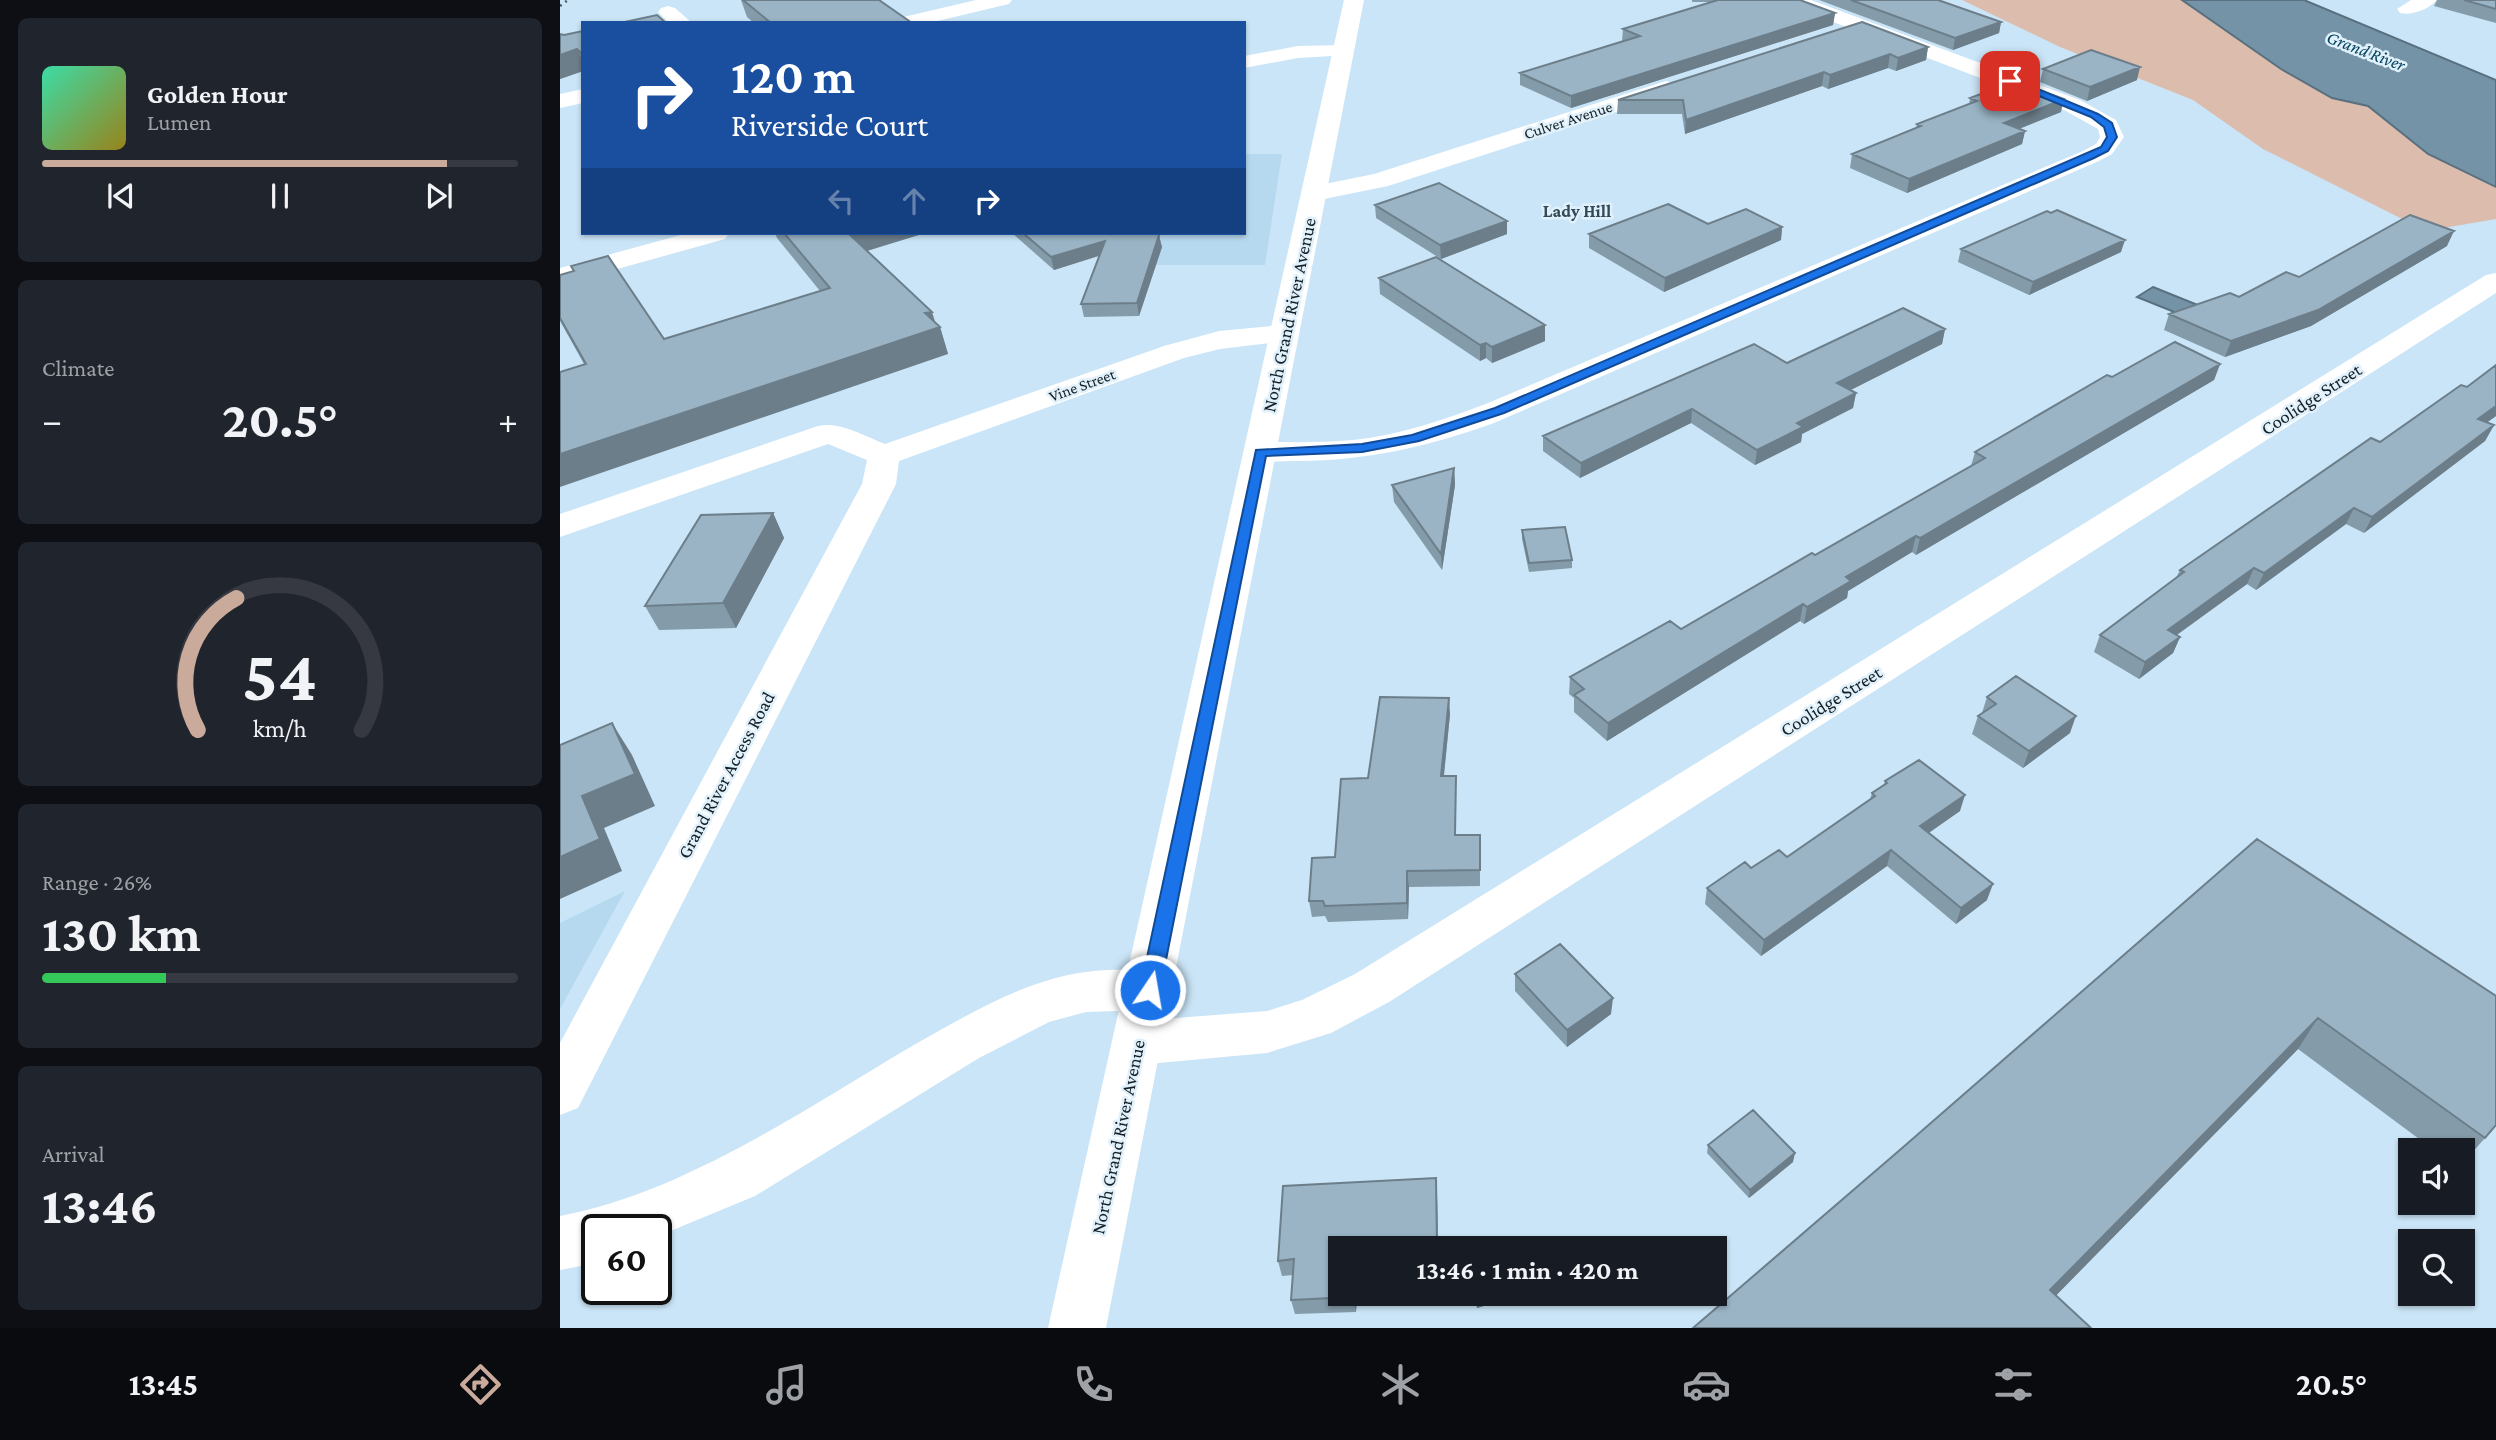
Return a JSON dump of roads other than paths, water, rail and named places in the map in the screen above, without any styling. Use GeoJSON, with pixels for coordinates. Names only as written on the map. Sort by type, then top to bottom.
{"type":"FeatureCollection","features":[{"type":"Feature","properties":{"kind":"street"},"geometry":{"type":"LineString","coordinates":[[911,21],[1002,0]]}},
{"type":"Feature","properties":{"kind":"street","name":"North Grand River Avenue"},"geometry":{"type":"LineString","coordinates":[[1077,1328],[1150,990],[1354,0]]}},
{"type":"Feature","properties":{"kind":"street"},"geometry":{"type":"LineString","coordinates":[[1261,453],[1362,448],[1415,438],[1488,415],[2091,156],[2104,149],[2112,137],[2108,125],[2072,105],[1793,0]]}},
{"type":"Feature","properties":{"kind":"street"},"geometry":{"type":"LineString","coordinates":[[2407,9],[2427,0]]}},
{"type":"Feature","properties":{"kind":"street"},"geometry":{"type":"LineString","coordinates":[[1822,38],[1861,25]]}},
{"type":"Feature","properties":{"kind":"street"},"geometry":{"type":"LineString","coordinates":[[1246,62],[1298,52],[1340,58]]}},
{"type":"Feature","properties":{"kind":"street"},"geometry":{"type":"LineString","coordinates":[[1256,82],[1340,58]]}},
{"type":"Feature","properties":{"kind":"street","name":"Culver Avenue"},"geometry":{"type":"LineString","coordinates":[[1314,192],[1355,188],[1379,181],[1691,80]]}},
{"type":"Feature","properties":{"kind":"street"},"geometry":{"type":"LineString","coordinates":[[560,101],[581,96]]}},
{"type":"Feature","properties":{"kind":"street"},"geometry":{"type":"LineString","coordinates":[[562,276],[709,235]]}},
{"type":"Feature","properties":{"kind":"street","name":"Coolidge Street"},"geometry":{"type":"LineString","coordinates":[[1137,1043],[1267,1032],[1314,1018],[1372,988],[2496,281]]}},
{"type":"Feature","properties":{"kind":"street","name":"Vine Street"},"geometry":{"type":"LineString","coordinates":[[884,455],[1174,352],[1219,340],[1284,334]]}},
{"type":"Feature","properties":{"kind":"street"},"geometry":{"type":"LineString","coordinates":[[560,526],[829,433],[884,455]]}},
{"type":"Feature","properties":{"kind":"street","name":"Grand River Access Road"},"geometry":{"type":"LineString","coordinates":[[560,1092],[879,484],[884,455]]}},
{"type":"Feature","properties":{"kind":"street"},"geometry":{"type":"LineString","coordinates":[[649,1214],[736,1178],[962,1043],[1038,1005],[1086,992],[1150,990]]}},
{"type":"Feature","properties":{"kind":"street"},"geometry":{"type":"LineString","coordinates":[[560,1243],[581,1239]]}},
{"type":"Feature","properties":{"kind":"water","name":"Grand River"},"geometry":{"type":"Polygon","coordinates":[[[2182,0],[2304,0],[2496,80],[2496,187],[2428,154],[2368,106],[2332,98],[2281,69],[2182,0]]]}},
{"type":"Feature","properties":{"kind":"water"},"geometry":{"type":"Polygon","coordinates":[[[2153,287],[2205,308],[2189,318],[2137,297],[2153,287]]]}},
{"type":"Feature","properties":{"kind":"railway"},"geometry":{"type":"LineString","coordinates":[[560,6],[568,0]]}},
{"type":"Feature","properties":{"kind":"district","name":"Lady Hill"},"geometry":{"type":"Point","coordinates":[1577,211]}}]}
